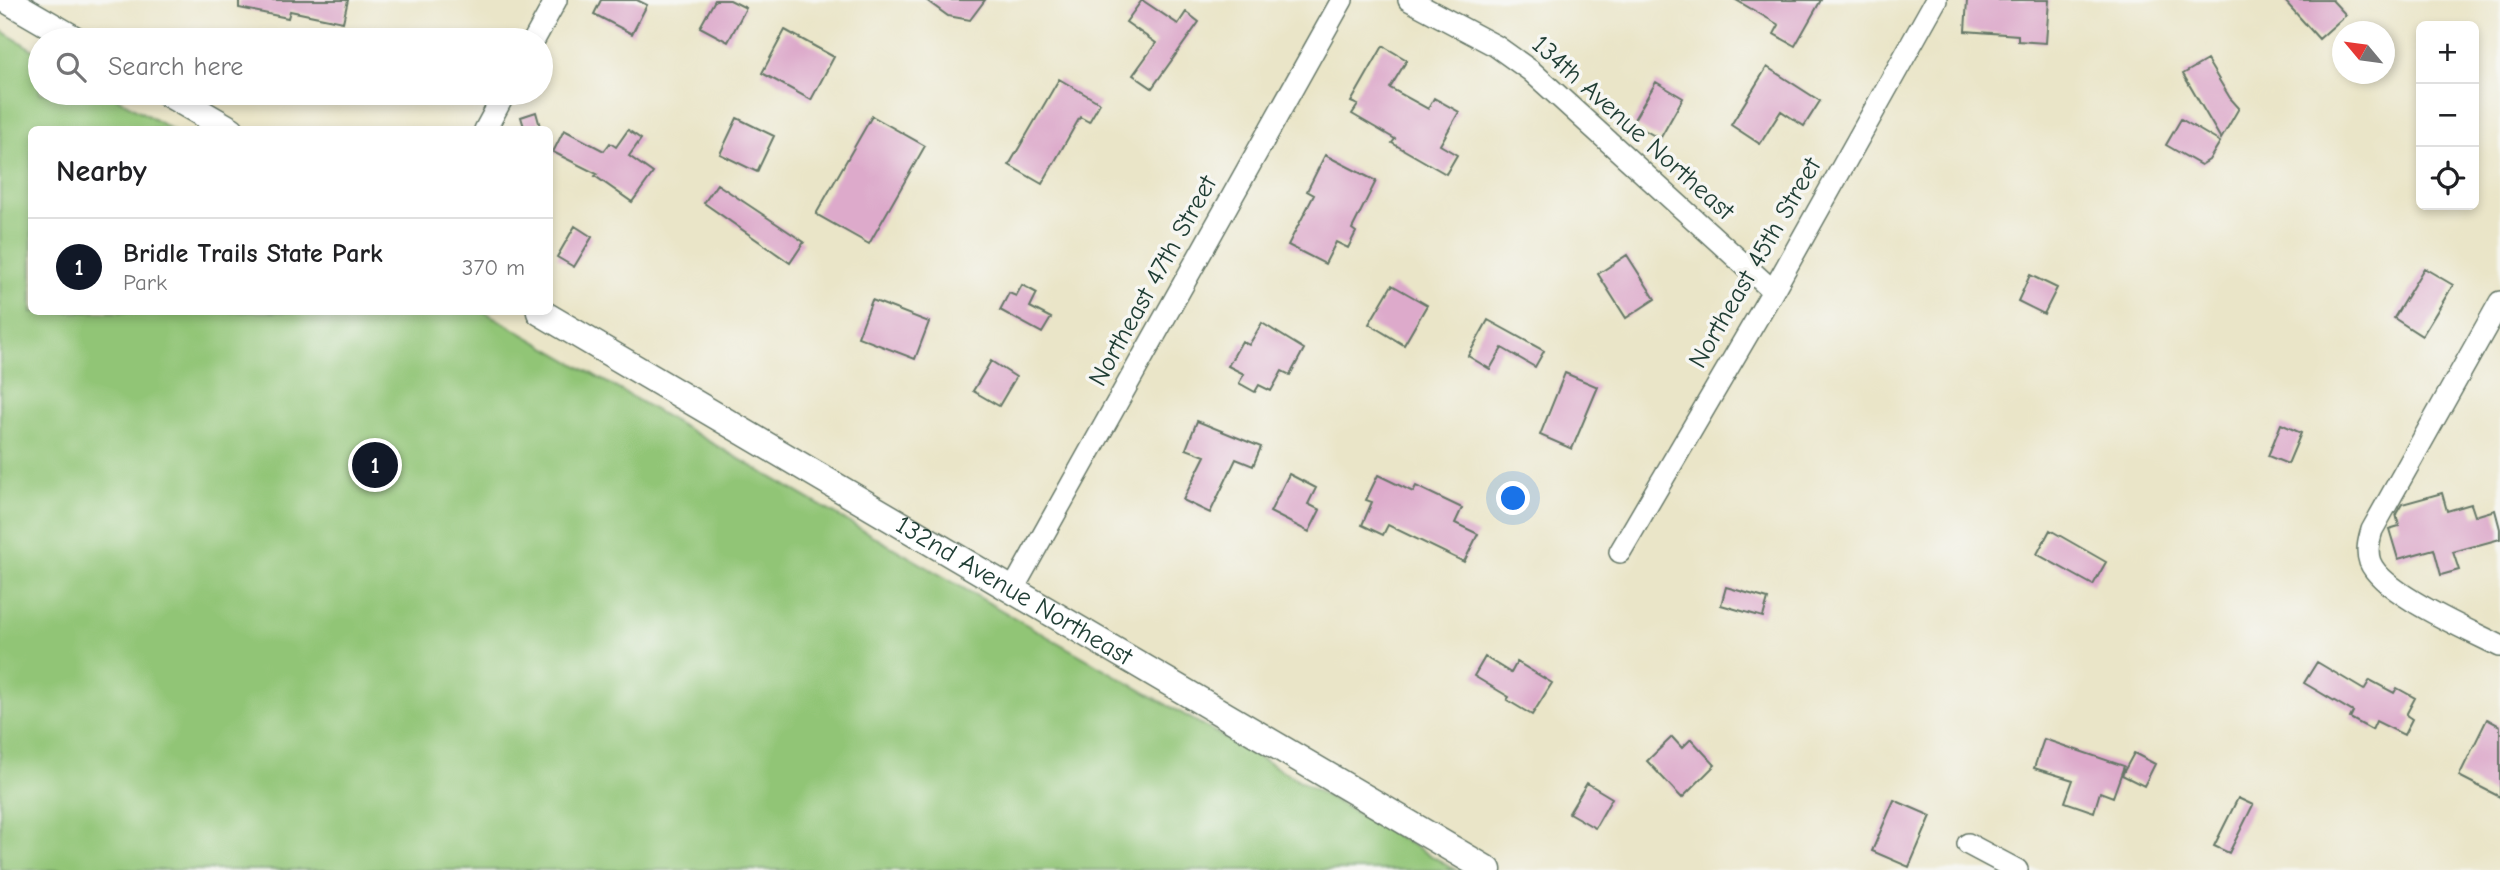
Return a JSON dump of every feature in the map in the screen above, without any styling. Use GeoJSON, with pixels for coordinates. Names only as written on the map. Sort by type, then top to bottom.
{"type":"FeatureCollection","features":[{"type":"Feature","properties":{"kind":"street"},"geometry":{"type":"LineString","coordinates":[[541,28],[556,0]]}},
{"type":"Feature","properties":{"kind":"street","name":"Northeast 47th Street"},"geometry":{"type":"LineString","coordinates":[[1013,589],[1342,0]]}},
{"type":"Feature","properties":{"kind":"street","name":"134th Avenue Northeast"},"geometry":{"type":"LineString","coordinates":[[1409,0],[1496,46],[1531,71],[1773,291]]}},
{"type":"Feature","properties":{"kind":"street","name":"Northeast 45th Street"},"geometry":{"type":"LineString","coordinates":[[1620,552],[1773,291],[1936,0]]}},
{"type":"Feature","properties":{"kind":"street"},"geometry":{"type":"LineString","coordinates":[[18,3],[57,28]]}},
{"type":"Feature","properties":{"kind":"street"},"geometry":{"type":"LineString","coordinates":[[187,105],[223,126]]}},
{"type":"Feature","properties":{"kind":"street"},"geometry":{"type":"LineString","coordinates":[[487,126],[499,105]]}},
{"type":"Feature","properties":{"kind":"street"},"geometry":{"type":"LineString","coordinates":[[2500,302],[2372,530],[2368,543],[2370,561],[2392,589],[2500,646]]}},
{"type":"Feature","properties":{"kind":"street","name":"132nd Avenue Northeast"},"geometry":{"type":"LineString","coordinates":[[545,315],[1488,870]]}},
{"type":"Feature","properties":{"kind":"street"},"geometry":{"type":"LineString","coordinates":[[1968,844],[2017,870]]}},
{"type":"Feature","properties":{"kind":"green space"},"geometry":{"type":"Polygon","coordinates":[[[0,30],[28,47],[28,105],[129,105],[166,126],[28,126],[28,315],[490,315],[1456,870],[0,870],[0,30]]]}},
{"type":"Feature","properties":{"kind":"building"},"geometry":{"type":"Polygon","coordinates":[[[239,0],[348,0],[343,22],[290,11],[288,18],[239,8],[239,0]]]}},
{"type":"Feature","properties":{"kind":"building"},"geometry":{"type":"Polygon","coordinates":[[[601,0],[637,0],[647,5],[632,34],[594,14],[601,0]]]}},
{"type":"Feature","properties":{"kind":"building"},"geometry":{"type":"Polygon","coordinates":[[[715,0],[730,0],[746,8],[728,42],[700,27],[715,0]]]}},
{"type":"Feature","properties":{"kind":"building"},"geometry":{"type":"Polygon","coordinates":[[[926,0],[985,0],[970,20],[948,16],[926,0]]]}},
{"type":"Feature","properties":{"kind":"building"},"geometry":{"type":"Polygon","coordinates":[[[1142,0],[1178,24],[1186,12],[1199,22],[1152,88],[1133,75],[1156,43],[1126,22],[1142,0]]]}},
{"type":"Feature","properties":{"kind":"building"},"geometry":{"type":"Polygon","coordinates":[[[1736,0],[1821,0],[1795,46],[1774,34],[1779,25],[1736,0]]]}},
{"type":"Feature","properties":{"kind":"building"},"geometry":{"type":"Polygon","coordinates":[[[1967,0],[2049,0],[2046,43],[2018,41],[2018,35],[1965,31],[1967,0]]]}},
{"type":"Feature","properties":{"kind":"building"},"geometry":{"type":"Polygon","coordinates":[[[2284,0],[2332,0],[2346,15],[2339,21],[2332,21],[2332,27],[2319,39],[2284,0]]]}},
{"type":"Feature","properties":{"kind":"building"},"geometry":{"type":"Polygon","coordinates":[[[785,30],[834,57],[811,100],[762,73],[785,30]]]}},
{"type":"Feature","properties":{"kind":"building"},"geometry":{"type":"Polygon","coordinates":[[[1383,46],[1407,60],[1390,88],[1428,109],[1434,98],[1459,112],[1440,145],[1457,155],[1446,174],[1392,143],[1395,139],[1352,114],[1358,105],[1351,102],[1383,46]]]}},
{"type":"Feature","properties":{"kind":"building"},"geometry":{"type":"Polygon","coordinates":[[[2207,60],[2239,108],[2221,139],[2183,74],[2207,60]]]}},
{"type":"Feature","properties":{"kind":"building"},"geometry":{"type":"Polygon","coordinates":[[[1767,67],[1820,101],[1804,126],[1781,111],[1760,144],[1731,125],[1767,67]]]}},
{"type":"Feature","properties":{"kind":"building"},"geometry":{"type":"Polygon","coordinates":[[[1059,79],[1100,103],[1089,122],[1080,117],[1042,184],[1009,165],[1059,79]]]}},
{"type":"Feature","properties":{"kind":"building"},"geometry":{"type":"Polygon","coordinates":[[[1656,82],[1683,98],[1660,139],[1632,123],[1656,82]]]}},
{"type":"Feature","properties":{"kind":"building"},"geometry":{"type":"Polygon","coordinates":[[[536,112],[540,126],[524,126],[521,117],[536,112]]]}},
{"type":"Feature","properties":{"kind":"building"},"geometry":{"type":"Polygon","coordinates":[[[872,116],[925,146],[869,244],[816,214],[872,116]]]}},
{"type":"Feature","properties":{"kind":"building"},"geometry":{"type":"Polygon","coordinates":[[[737,118],[774,136],[757,172],[720,154],[737,118]]]}},
{"type":"Feature","properties":{"kind":"building"},"geometry":{"type":"Polygon","coordinates":[[[2181,119],[2220,142],[2209,160],[2201,165],[2166,145],[2181,119]]]}},
{"type":"Feature","properties":{"kind":"building"},"geometry":{"type":"Polygon","coordinates":[[[564,130],[604,151],[610,143],[616,147],[628,130],[641,139],[629,156],[653,173],[632,202],[595,176],[597,174],[553,152],[564,130]]]}},
{"type":"Feature","properties":{"kind":"building"},"geometry":{"type":"Polygon","coordinates":[[[1325,155],[1376,181],[1352,229],[1356,232],[1348,248],[1336,242],[1325,264],[1288,245],[1314,195],[1307,191],[1325,155]]]}},
{"type":"Feature","properties":{"kind":"building"},"geometry":{"type":"Polygon","coordinates":[[[717,184],[804,242],[790,263],[704,203],[717,184]]]}},
{"type":"Feature","properties":{"kind":"building"},"geometry":{"type":"Polygon","coordinates":[[[575,226],[592,237],[574,267],[557,257],[575,226]]]}},
{"type":"Feature","properties":{"kind":"building"},"geometry":{"type":"Polygon","coordinates":[[[1627,255],[1655,299],[1626,318],[1598,274],[1627,255]]]}},
{"type":"Feature","properties":{"kind":"building"},"geometry":{"type":"Polygon","coordinates":[[[2424,268],[2453,285],[2422,336],[2394,318],[2424,268]]]}},
{"type":"Feature","properties":{"kind":"building"},"geometry":{"type":"Polygon","coordinates":[[[2030,275],[2057,288],[2044,314],[2018,301],[2030,275]]]}},
{"type":"Feature","properties":{"kind":"building"},"geometry":{"type":"Polygon","coordinates":[[[1022,285],[1037,293],[1030,307],[1051,318],[1042,333],[1000,310],[1009,293],[1016,296],[1022,285]]]}},
{"type":"Feature","properties":{"kind":"building"},"geometry":{"type":"Polygon","coordinates":[[[1392,285],[1427,305],[1404,345],[1369,324],[1392,285]]]}},
{"type":"Feature","properties":{"kind":"building"},"geometry":{"type":"Polygon","coordinates":[[[872,300],[929,322],[915,359],[858,337],[872,300]]]}},
{"type":"Feature","properties":{"kind":"building"},"geometry":{"type":"Polygon","coordinates":[[[1488,320],[1544,351],[1535,367],[1502,348],[1490,369],[1468,356],[1488,320]]]}},
{"type":"Feature","properties":{"kind":"building"},"geometry":{"type":"Polygon","coordinates":[[[1262,323],[1304,349],[1290,375],[1282,371],[1271,391],[1259,385],[1255,392],[1239,383],[1244,374],[1228,366],[1242,341],[1249,345],[1262,323]]]}},
{"type":"Feature","properties":{"kind":"building"},"geometry":{"type":"Polygon","coordinates":[[[991,361],[1016,377],[999,406],[973,391],[991,361]]]}},
{"type":"Feature","properties":{"kind":"building"},"geometry":{"type":"Polygon","coordinates":[[[1565,373],[1598,387],[1572,449],[1540,435],[1565,373]]]}},
{"type":"Feature","properties":{"kind":"building"},"geometry":{"type":"Polygon","coordinates":[[[1197,421],[1261,447],[1253,466],[1236,459],[1210,513],[1183,500],[1205,456],[1186,449],[1197,421]]]}},
{"type":"Feature","properties":{"kind":"building"},"geometry":{"type":"Polygon","coordinates":[[[2281,424],[2301,433],[2288,464],[2268,456],[2281,424]]]}},
{"type":"Feature","properties":{"kind":"building"},"geometry":{"type":"Polygon","coordinates":[[[1289,474],[1316,488],[1308,504],[1320,510],[1309,532],[1270,512],[1289,474]]]}},
{"type":"Feature","properties":{"kind":"building"},"geometry":{"type":"Polygon","coordinates":[[[1378,475],[1413,492],[1416,486],[1462,508],[1455,523],[1478,534],[1464,562],[1388,525],[1383,535],[1362,525],[1372,502],[1366,500],[1378,475]]]}},
{"type":"Feature","properties":{"kind":"building"},"geometry":{"type":"Polygon","coordinates":[[[2442,493],[2447,511],[2471,504],[2475,516],[2495,510],[2500,539],[2453,552],[2459,570],[2441,575],[2434,549],[2398,559],[2389,529],[2399,526],[2396,514],[2402,504],[2442,493]]]}},
{"type":"Feature","properties":{"kind":"building"},"geometry":{"type":"Polygon","coordinates":[[[2050,530],[2106,562],[2093,585],[2037,554],[2050,530]]]}},
{"type":"Feature","properties":{"kind":"building"},"geometry":{"type":"Polygon","coordinates":[[[1726,587],[1768,599],[1763,617],[1721,605],[1726,587]]]}},
{"type":"Feature","properties":{"kind":"building"},"geometry":{"type":"Polygon","coordinates":[[[1485,657],[1511,673],[1517,662],[1552,683],[1532,715],[1507,700],[1509,697],[1474,676],[1485,657]]]}},
{"type":"Feature","properties":{"kind":"building"},"geometry":{"type":"Polygon","coordinates":[[[2317,662],[2364,690],[2370,680],[2394,693],[2397,688],[2415,698],[2406,715],[2412,719],[2404,735],[2376,721],[2372,730],[2350,718],[2353,712],[2304,683],[2317,662]]]}},
{"type":"Feature","properties":{"kind":"building"},"geometry":{"type":"Polygon","coordinates":[[[2487,719],[2500,726],[2500,797],[2459,776],[2487,719]]]}},
{"type":"Feature","properties":{"kind":"building"},"geometry":{"type":"Polygon","coordinates":[[[1672,737],[1682,748],[1691,739],[1715,765],[1682,798],[1647,761],[1672,737]]]}},
{"type":"Feature","properties":{"kind":"building"},"geometry":{"type":"Polygon","coordinates":[[[2044,739],[2124,766],[2113,797],[2100,792],[2094,812],[2065,802],[2073,780],[2034,768],[2044,739]]]}},
{"type":"Feature","properties":{"kind":"building"},"geometry":{"type":"Polygon","coordinates":[[[2134,753],[2155,764],[2144,786],[2122,775],[2134,753]]]}},
{"type":"Feature","properties":{"kind":"building"},"geometry":{"type":"Polygon","coordinates":[[[1587,783],[1612,798],[1595,828],[1569,813],[1587,783]]]}},
{"type":"Feature","properties":{"kind":"building"},"geometry":{"type":"Polygon","coordinates":[[[2238,798],[2253,805],[2229,853],[2214,846],[2238,798]]]}},
{"type":"Feature","properties":{"kind":"building"},"geometry":{"type":"Polygon","coordinates":[[[1894,800],[1931,816],[1909,867],[1872,851],[1894,800]]]}},
{"type":"Feature","properties":{"kind":"place","name":"Bridle Trails State Park"},"geometry":{"type":"Point","coordinates":[375,465]}}]}
